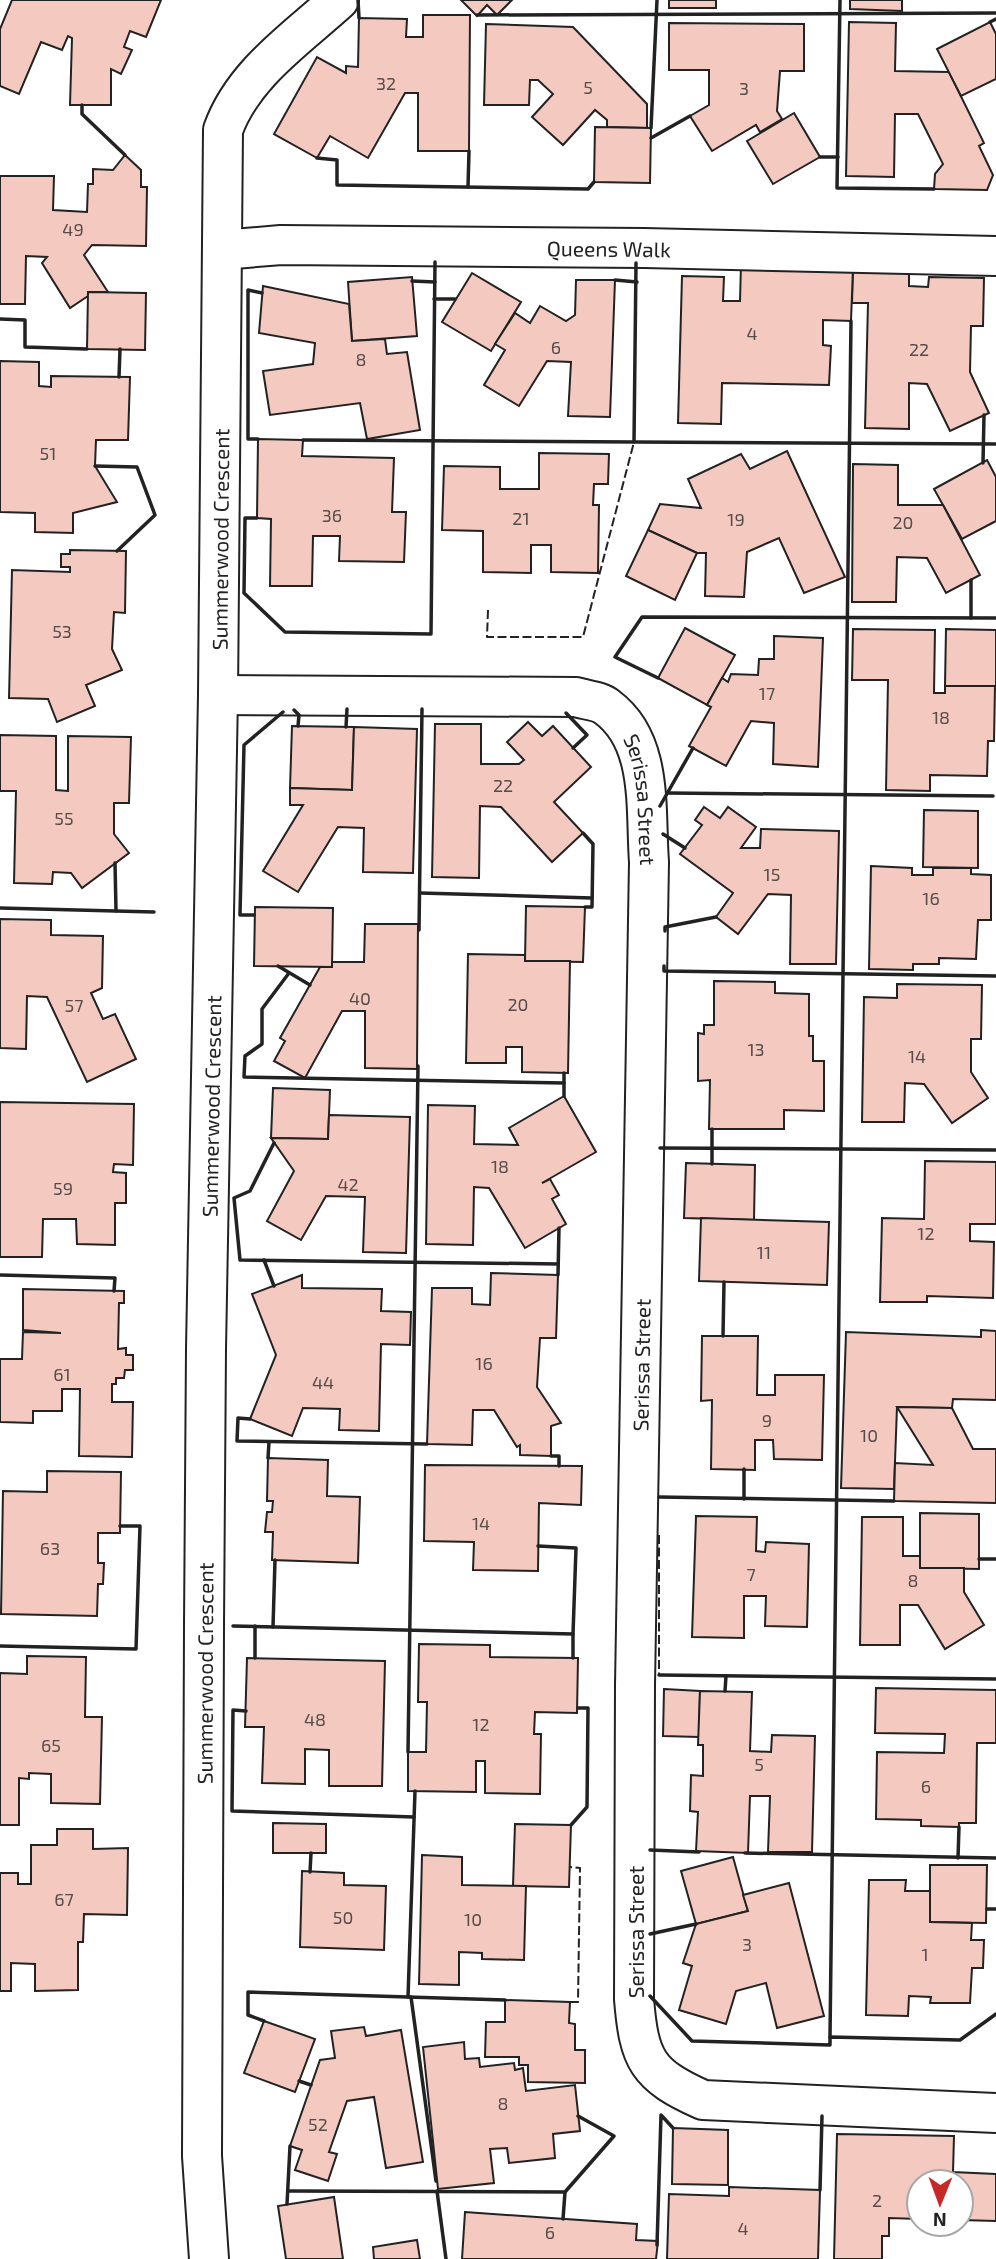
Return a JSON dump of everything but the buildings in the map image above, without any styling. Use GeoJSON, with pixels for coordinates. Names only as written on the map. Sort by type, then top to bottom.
{"type":"FeatureCollection","features":[{"type":"Feature","properties":{"kind":"street","name":"Summerwood Crescent"},"geometry":{"type":"LineString","coordinates":[[209,2259],[202,2157],[205,1349],[218,695],[223,130],[232,106],[249,81],[339,0]]}},
{"type":"Feature","properties":{"kind":"street","name":"Queens Walk"},"geometry":{"type":"LineString","coordinates":[[222,250],[295,245],[996,256]]}},
{"type":"Feature","properties":{"kind":"street","name":"Serissa Street"},"geometry":{"type":"LineString","coordinates":[[218,695],[576,697],[606,706],[629,732],[641,757],[649,862],[635,1685],[634,1999],[637,2036],[653,2070],[670,2085],[703,2100],[996,2113]]}},
{"type":"Feature","properties":{"kind":"fence"},"geometry":{"type":"LineString","coordinates":[[488,610],[487,637],[583,637],[634,442]]}},
{"type":"Feature","properties":{"kind":"fence"},"geometry":{"type":"LineString","coordinates":[[659,1535],[659,1675]]}},
{"type":"Feature","properties":{"kind":"fence"},"geometry":{"type":"LineString","coordinates":[[570,1867],[580,1868],[578,2002],[570,2002]]}},
{"type":"Feature","properties":{"kind":"wall"},"geometry":{"type":"LineString","coordinates":[[358,0],[359,18]]}},
{"type":"Feature","properties":{"kind":"wall"},"geometry":{"type":"LineString","coordinates":[[651,128],[657,0]]}},
{"type":"Feature","properties":{"kind":"wall"},"geometry":{"type":"LineString","coordinates":[[840,0],[837,188],[934,189]]}},
{"type":"Feature","properties":{"kind":"wall"},"geometry":{"type":"LineString","coordinates":[[477,15],[996,13]]}},
{"type":"Feature","properties":{"kind":"wall"},"geometry":{"type":"LineString","coordinates":[[990,22],[996,19]]}},
{"type":"Feature","properties":{"kind":"wall"},"geometry":{"type":"LineString","coordinates":[[82,105],[82,114],[125,155]]}},
{"type":"Feature","properties":{"kind":"wall"},"geometry":{"type":"LineString","coordinates":[[651,138],[690,116]]}},
{"type":"Feature","properties":{"kind":"wall"},"geometry":{"type":"LineString","coordinates":[[468,187],[469,151]]}},
{"type":"Feature","properties":{"kind":"wall"},"geometry":{"type":"LineString","coordinates":[[820,157],[838,157]]}},
{"type":"Feature","properties":{"kind":"wall"},"geometry":{"type":"LineString","coordinates":[[317,158],[337,160],[337,185],[588,189],[594,182]]}},
{"type":"Feature","properties":{"kind":"wall"},"geometry":{"type":"LineString","coordinates":[[257,518],[245,518],[244,593],[285,632],[431,634],[435,262]]}},
{"type":"Feature","properties":{"kind":"wall"},"geometry":{"type":"LineString","coordinates":[[634,442],[636,263]]}},
{"type":"Feature","properties":{"kind":"wall"},"geometry":{"type":"LineString","coordinates":[[615,280],[637,282]]}},
{"type":"Feature","properties":{"kind":"wall"},"geometry":{"type":"LineString","coordinates":[[412,281],[435,282]]}},
{"type":"Feature","properties":{"kind":"wall"},"geometry":{"type":"LineString","coordinates":[[258,439],[248,439],[248,290],[262,293]]}},
{"type":"Feature","properties":{"kind":"wall"},"geometry":{"type":"LineString","coordinates":[[434,299],[455,299]]}},
{"type":"Feature","properties":{"kind":"wall"},"geometry":{"type":"LineString","coordinates":[[0,319],[25,320],[25,347],[87,349]]}},
{"type":"Feature","properties":{"kind":"wall"},"geometry":{"type":"LineString","coordinates":[[830,2037],[851,321]]}},
{"type":"Feature","properties":{"kind":"wall"},"geometry":{"type":"LineString","coordinates":[[119,377],[120,349]]}},
{"type":"Feature","properties":{"kind":"wall"},"geometry":{"type":"LineString","coordinates":[[983,463],[984,415]]}},
{"type":"Feature","properties":{"kind":"wall"},"geometry":{"type":"LineString","coordinates":[[303,440],[996,444]]}},
{"type":"Feature","properties":{"kind":"wall"},"geometry":{"type":"LineString","coordinates":[[95,466],[137,467],[155,515],[117,551]]}},
{"type":"Feature","properties":{"kind":"wall"},"geometry":{"type":"LineString","coordinates":[[971,580],[971,618]]}},
{"type":"Feature","properties":{"kind":"wall"},"geometry":{"type":"LineString","coordinates":[[658,678],[615,657],[642,617],[996,618]]}},
{"type":"Feature","properties":{"kind":"wall"},"geometry":{"type":"LineString","coordinates":[[346,727],[347,709]]}},
{"type":"Feature","properties":{"kind":"wall"},"geometry":{"type":"LineString","coordinates":[[419,930],[422,709]]}},
{"type":"Feature","properties":{"kind":"wall"},"geometry":{"type":"LineString","coordinates":[[294,710],[299,715],[298,726]]}},
{"type":"Feature","properties":{"kind":"wall"},"geometry":{"type":"LineString","coordinates":[[254,915],[240,915],[244,745],[283,712]]}},
{"type":"Feature","properties":{"kind":"wall"},"geometry":{"type":"LineString","coordinates":[[566,713],[587,735],[573,748]]}},
{"type":"Feature","properties":{"kind":"wall"},"geometry":{"type":"LineString","coordinates":[[660,806],[693,748]]}},
{"type":"Feature","properties":{"kind":"wall"},"geometry":{"type":"LineString","coordinates":[[668,793],[993,796]]}},
{"type":"Feature","properties":{"kind":"wall"},"geometry":{"type":"LineString","coordinates":[[583,833],[593,844],[592,907],[585,907]]}},
{"type":"Feature","properties":{"kind":"wall"},"geometry":{"type":"LineString","coordinates":[[663,834],[685,848]]}},
{"type":"Feature","properties":{"kind":"wall"},"geometry":{"type":"LineString","coordinates":[[115,863],[116,911]]}},
{"type":"Feature","properties":{"kind":"wall"},"geometry":{"type":"LineString","coordinates":[[420,893],[592,898]]}},
{"type":"Feature","properties":{"kind":"wall"},"geometry":{"type":"LineString","coordinates":[[0,908],[154,912]]}},
{"type":"Feature","properties":{"kind":"wall"},"geometry":{"type":"LineString","coordinates":[[665,931],[665,927],[716,917]]}},
{"type":"Feature","properties":{"kind":"wall"},"geometry":{"type":"LineString","coordinates":[[278,966],[310,985]]}},
{"type":"Feature","properties":{"kind":"wall"},"geometry":{"type":"LineString","coordinates":[[664,966],[664,971],[996,976]]}},
{"type":"Feature","properties":{"kind":"wall"},"geometry":{"type":"LineString","coordinates":[[289,973],[262,1009],[262,1044],[245,1056],[244,1077],[564,1083]]}},
{"type":"Feature","properties":{"kind":"wall"},"geometry":{"type":"LineString","coordinates":[[408,1752],[418,1066]]}},
{"type":"Feature","properties":{"kind":"wall"},"geometry":{"type":"LineString","coordinates":[[564,1073],[564,1096]]}},
{"type":"Feature","properties":{"kind":"wall"},"geometry":{"type":"LineString","coordinates":[[712,1129],[712,1164]]}},
{"type":"Feature","properties":{"kind":"wall"},"geometry":{"type":"LineString","coordinates":[[274,1143],[250,1191],[234,1198],[240,1260],[558,1264]]}},
{"type":"Feature","properties":{"kind":"wall"},"geometry":{"type":"LineString","coordinates":[[660,1148],[996,1150]]}},
{"type":"Feature","properties":{"kind":"wall"},"geometry":{"type":"LineString","coordinates":[[558,1275],[559,1228]]}},
{"type":"Feature","properties":{"kind":"wall"},"geometry":{"type":"LineString","coordinates":[[264,1260],[274,1286]]}},
{"type":"Feature","properties":{"kind":"wall"},"geometry":{"type":"LineString","coordinates":[[0,1275],[115,1278],[114,1291]]}},
{"type":"Feature","properties":{"kind":"wall"},"geometry":{"type":"LineString","coordinates":[[723,1336],[724,1282]]}},
{"type":"Feature","properties":{"kind":"wall"},"geometry":{"type":"LineString","coordinates":[[250,1419],[238,1418],[237,1441],[427,1444]]}},
{"type":"Feature","properties":{"kind":"wall"},"geometry":{"type":"LineString","coordinates":[[268,1458],[269,1442]]}},
{"type":"Feature","properties":{"kind":"wall"},"geometry":{"type":"LineString","coordinates":[[551,1456],[559,1456],[559,1466]]}},
{"type":"Feature","properties":{"kind":"wall"},"geometry":{"type":"LineString","coordinates":[[744,1469],[744,1499]]}},
{"type":"Feature","properties":{"kind":"wall"},"geometry":{"type":"LineString","coordinates":[[659,1497],[894,1501]]}},
{"type":"Feature","properties":{"kind":"wall"},"geometry":{"type":"LineString","coordinates":[[0,1646],[136,1649],[140,1526],[120,1526]]}},
{"type":"Feature","properties":{"kind":"wall"},"geometry":{"type":"LineString","coordinates":[[538,1546],[576,1548],[573,1634]]}},
{"type":"Feature","properties":{"kind":"wall"},"geometry":{"type":"LineString","coordinates":[[979,1559],[996,1559]]}},
{"type":"Feature","properties":{"kind":"wall"},"geometry":{"type":"LineString","coordinates":[[273,1627],[275,1560]]}},
{"type":"Feature","properties":{"kind":"wall"},"geometry":{"type":"LineString","coordinates":[[233,1626],[573,1634],[573,1658]]}},
{"type":"Feature","properties":{"kind":"wall"},"geometry":{"type":"LineString","coordinates":[[255,1626],[255,1658]]}},
{"type":"Feature","properties":{"kind":"wall"},"geometry":{"type":"LineString","coordinates":[[659,1675],[996,1679]]}},
{"type":"Feature","properties":{"kind":"wall"},"geometry":{"type":"LineString","coordinates":[[725,1691],[726,1676]]}},
{"type":"Feature","properties":{"kind":"wall"},"geometry":{"type":"LineString","coordinates":[[571,1825],[587,1807],[588,1708],[578,1708]]}},
{"type":"Feature","properties":{"kind":"wall"},"geometry":{"type":"LineString","coordinates":[[246,1711],[233,1710],[232,1811],[414,1817]]}},
{"type":"Feature","properties":{"kind":"wall"},"geometry":{"type":"LineString","coordinates":[[408,1997],[415,1791]]}},
{"type":"Feature","properties":{"kind":"wall"},"geometry":{"type":"LineString","coordinates":[[958,1858],[959,1827]]}},
{"type":"Feature","properties":{"kind":"wall"},"geometry":{"type":"LineString","coordinates":[[650,1850],[699,1852]]}},
{"type":"Feature","properties":{"kind":"wall"},"geometry":{"type":"LineString","coordinates":[[310,1872],[311,1853]]}},
{"type":"Feature","properties":{"kind":"wall"},"geometry":{"type":"LineString","coordinates":[[745,1853],[996,1858]]}},
{"type":"Feature","properties":{"kind":"wall"},"geometry":{"type":"LineString","coordinates":[[987,1909],[996,1909]]}},
{"type":"Feature","properties":{"kind":"wall"},"geometry":{"type":"LineString","coordinates":[[650,1934],[696,1924]]}},
{"type":"Feature","properties":{"kind":"wall"},"geometry":{"type":"LineString","coordinates":[[264,2021],[248,2015],[248,1992],[505,2000]]}},
{"type":"Feature","properties":{"kind":"wall"},"geometry":{"type":"LineString","coordinates":[[650,1996],[692,2041],[830,2045],[830,2037],[960,2040],[996,2014]]}},
{"type":"Feature","properties":{"kind":"wall"},"geometry":{"type":"LineString","coordinates":[[411,1997],[436,2181]]}},
{"type":"Feature","properties":{"kind":"wall"},"geometry":{"type":"LineString","coordinates":[[299,2081],[311,2085]]}},
{"type":"Feature","properties":{"kind":"wall"},"geometry":{"type":"LineString","coordinates":[[657,2245],[661,2115],[673,2128]]}},
{"type":"Feature","properties":{"kind":"wall"},"geometry":{"type":"LineString","coordinates":[[288,2191],[565,2192],[614,2136],[578,2116]]}},
{"type":"Feature","properties":{"kind":"wall"},"geometry":{"type":"LineString","coordinates":[[820,2190],[822,2116]]}},
{"type":"Feature","properties":{"kind":"wall"},"geometry":{"type":"LineString","coordinates":[[287,2204],[290,2146]]}},
{"type":"Feature","properties":{"kind":"wall"},"geometry":{"type":"LineString","coordinates":[[437,2191],[446,2259]]}},
{"type":"Feature","properties":{"kind":"wall"},"geometry":{"type":"LineString","coordinates":[[563,2219],[565,2192]]}}]}
